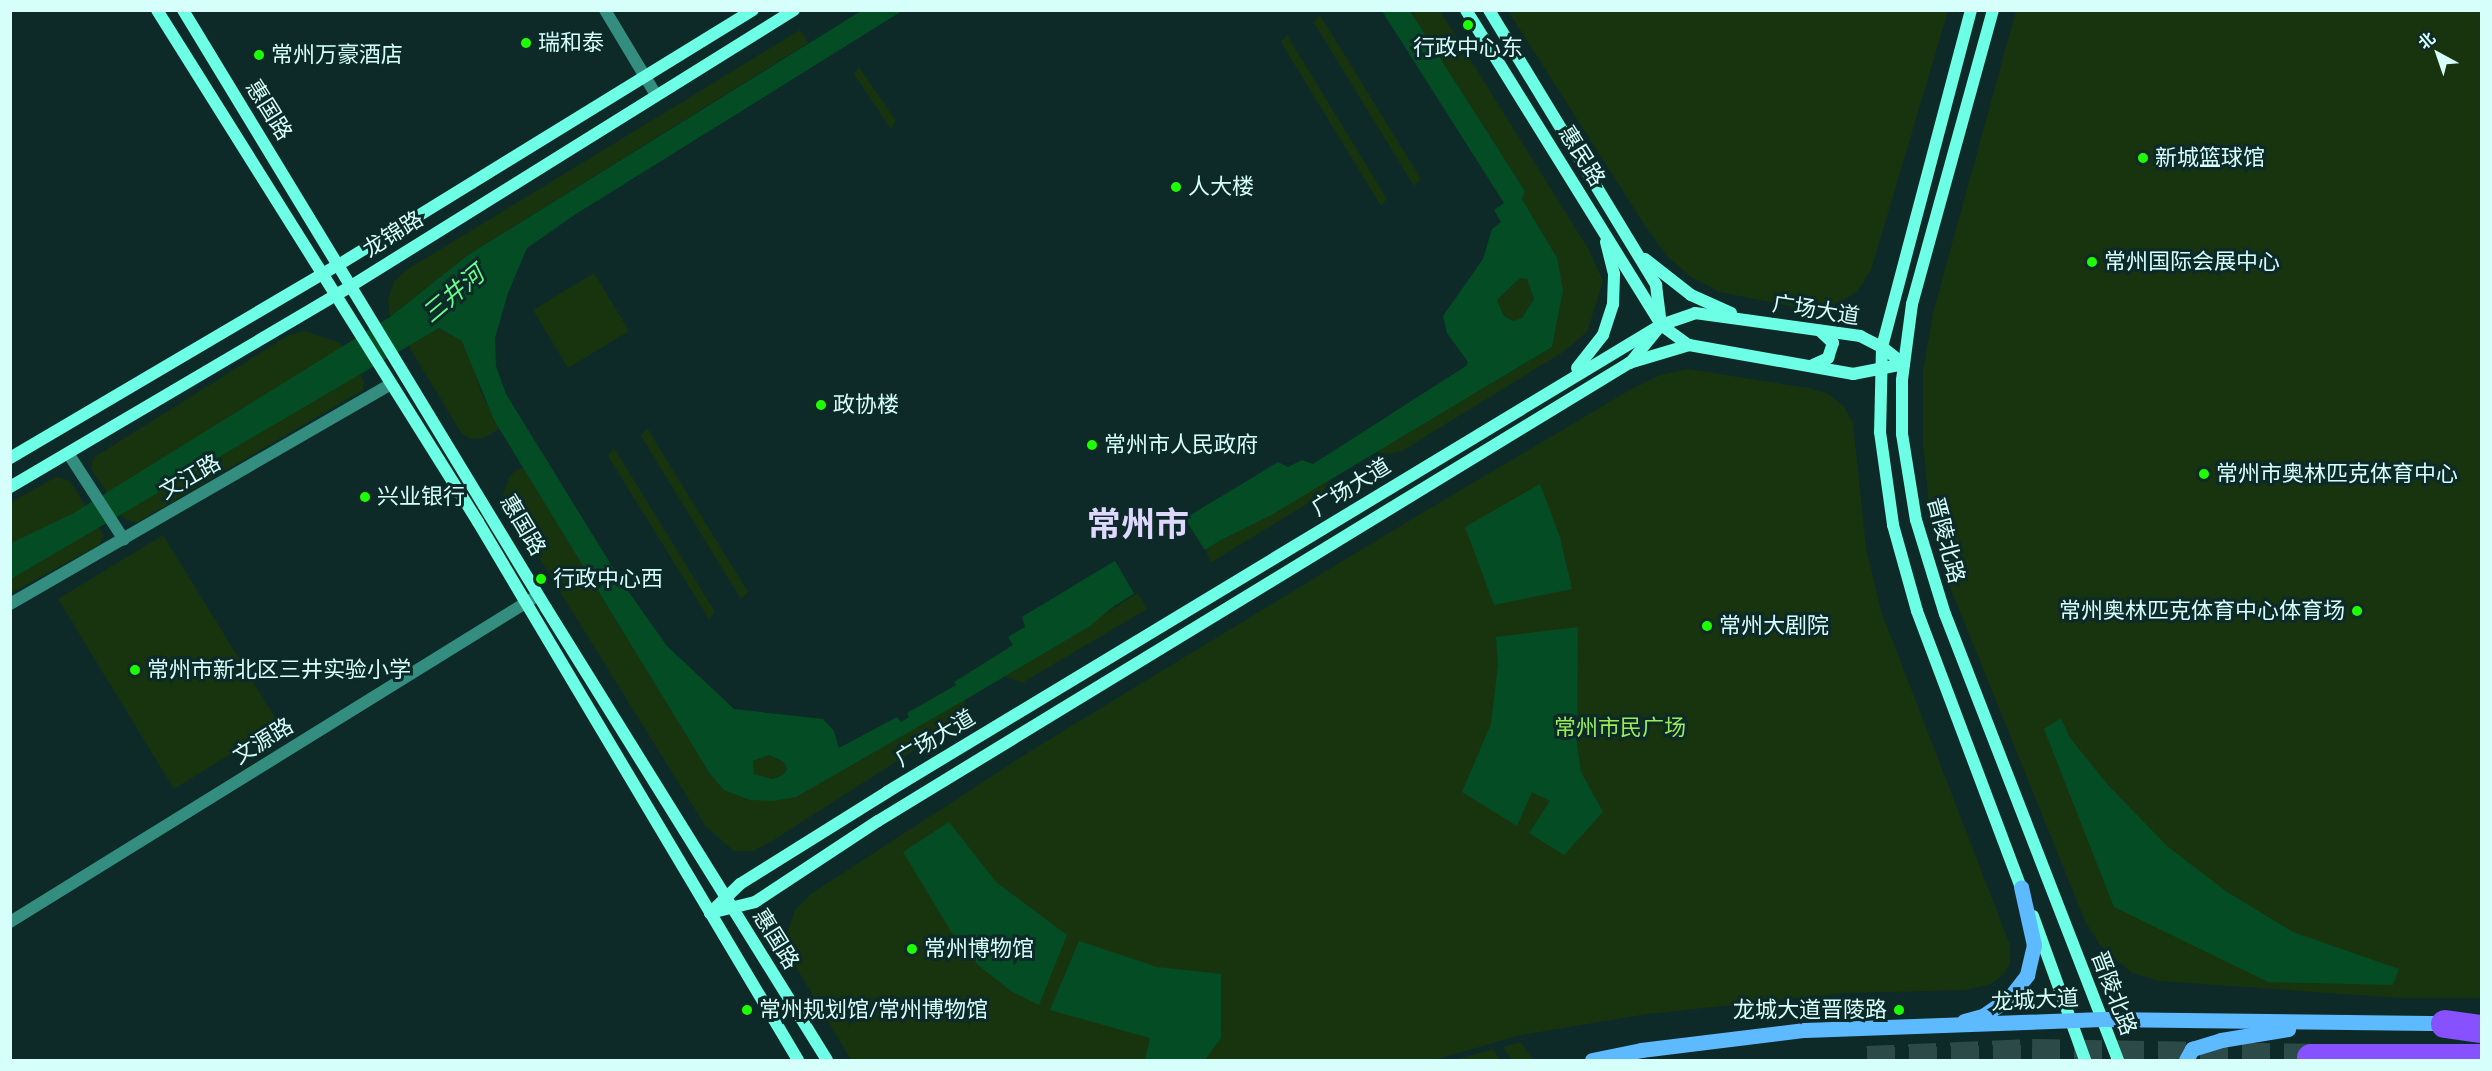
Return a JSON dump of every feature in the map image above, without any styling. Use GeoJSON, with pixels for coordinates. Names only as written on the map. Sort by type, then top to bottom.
{"type":"FeatureCollection","features":[{"type":"Feature","properties":{"kind":"highway"},"geometry":{"type":"LineString","coordinates":[[2445,1024],[2481,1029]]}},
{"type":"Feature","properties":{"kind":"highway"},"geometry":{"type":"LineString","coordinates":[[2311,1058],[2481,1058]]}},
{"type":"Feature","properties":{"kind":"main road"},"geometry":{"type":"LineString","coordinates":[[1943,1027],[1983,1016],[2010,997],[2027,975],[2034,945],[2021,887]]}},
{"type":"Feature","properties":{"kind":"main road","name":"龙城大道"},"geometry":{"type":"LineString","coordinates":[[1592,1060],[1641,1050],[1805,1030],[1943,1027],[2102,1019],[2445,1024],[2481,1019]]}},
{"type":"Feature","properties":{"kind":"main road"},"geometry":{"type":"LineString","coordinates":[[2186,1060],[2192,1050],[2221,1040],[2326,1022]]}},
{"type":"Feature","properties":{"kind":"street"},"geometry":{"type":"LineString","coordinates":[[157,10],[526,603],[798,1060]]}},
{"type":"Feature","properties":{"kind":"street","name":"惠国路"},"geometry":{"type":"LineString","coordinates":[[183,10],[340,264],[351,286],[539,595],[827,1060]]}},
{"type":"Feature","properties":{"kind":"street"},"geometry":{"type":"LineString","coordinates":[[605,10],[657,95]]}},
{"type":"Feature","properties":{"kind":"street","name":"龙锦路"},"geometry":{"type":"LineString","coordinates":[[10,458],[340,264],[753,10]]}},
{"type":"Feature","properties":{"kind":"street","name":"龙锦路"},"geometry":{"type":"LineString","coordinates":[[10,487],[351,286],[794,10]]}},
{"type":"Feature","properties":{"kind":"street","name":"惠民路"},"geometry":{"type":"LineString","coordinates":[[1466,10],[1661,325],[1689,345]]}},
{"type":"Feature","properties":{"kind":"street","name":"惠民路"},"geometry":{"type":"LineString","coordinates":[[1489,10],[1641,255],[1656,285],[1661,325]]}},
{"type":"Feature","properties":{"kind":"street","name":"晋陵北路"},"geometry":{"type":"LineString","coordinates":[[1971,10],[1882,346],[1880,432],[1893,525],[1917,611],[2085,1060]]}},
{"type":"Feature","properties":{"kind":"street","name":"晋陵北路"},"geometry":{"type":"LineString","coordinates":[[1993,10],[1912,304],[1904,364],[1902,434],[1923,541],[1949,625],[2118,1060]]}},
{"type":"Feature","properties":{"kind":"street"},"geometry":{"type":"LineString","coordinates":[[1562,382],[1585,361],[1603,335],[1613,304],[1614,274],[1602,229]]}},
{"type":"Feature","properties":{"kind":"street"},"geometry":{"type":"LineString","coordinates":[[1641,255],[1691,296],[1749,321]]}},
{"type":"Feature","properties":{"kind":"street","name":"广场大道"},"geometry":{"type":"LineString","coordinates":[[710,913],[725,897],[887,792],[1562,382],[1661,325],[1695,313],[1860,336],[1882,346],[1904,364]]}},
{"type":"Feature","properties":{"kind":"street"},"geometry":{"type":"LineString","coordinates":[[1629,363],[1661,325]]}},
{"type":"Feature","properties":{"kind":"street"},"geometry":{"type":"LineString","coordinates":[[1813,365],[1828,358],[1833,344],[1820,331]]}},
{"type":"Feature","properties":{"kind":"street","name":"广场大道"},"geometry":{"type":"LineString","coordinates":[[710,913],[755,902],[878,821],[1629,363],[1689,345],[1813,365],[1853,374],[1904,364]]}},
{"type":"Feature","properties":{"kind":"street","name":"文江路"},"geometry":{"type":"LineString","coordinates":[[10,604],[389,385]]}},
{"type":"Feature","properties":{"kind":"street"},"geometry":{"type":"LineString","coordinates":[[68,453],[124,540]]}},
{"type":"Feature","properties":{"kind":"street","name":"文源路"},"geometry":{"type":"LineString","coordinates":[[10,922],[539,595]]}},
{"type":"Feature","properties":{"kind":"green space"},"geometry":{"type":"Polygon","coordinates":[[[1410,11],[1440,11],[1589,250],[1603,281],[1587,332],[1563,352],[1402,451],[1389,454],[1375,452],[1552,347],[1557,258],[1522,199],[1525,191],[1410,11]]]}},
{"type":"Feature","properties":{"kind":"green space"},"geometry":{"type":"Polygon","coordinates":[[[1508,11],[1948,11],[1871,270],[1857,292],[1821,312],[1720,292],[1691,277],[1667,256],[1646,227],[1508,11]]]}},
{"type":"Feature","properties":{"kind":"green space","name":"常州市奥林匹克体育中心"},"geometry":{"type":"Polygon","coordinates":[[[2016,11],[2481,11],[2481,998],[2400,998],[2160,981],[2132,973],[2101,946],[2085,921],[1948,582],[1929,507],[1923,442],[1923,372],[1933,313],[2016,11]]]}},
{"type":"Feature","properties":{"kind":"green space"},"geometry":{"type":"Polygon","coordinates":[[[1320,15],[1421,179],[1414,186],[1314,23],[1320,15]]]}},
{"type":"Feature","properties":{"kind":"green space"},"geometry":{"type":"Polygon","coordinates":[[[800,30],[808,43],[468,255],[390,317],[388,300],[394,282],[405,271],[800,30]]]}},
{"type":"Feature","properties":{"kind":"green space"},"geometry":{"type":"Polygon","coordinates":[[[1287,35],[1387,199],[1381,206],[1281,42],[1287,35]]]}},
{"type":"Feature","properties":{"kind":"green space"},"geometry":{"type":"Polygon","coordinates":[[[859,67],[896,121],[891,129],[854,74],[859,67]]]}},
{"type":"Feature","properties":{"kind":"green space"},"geometry":{"type":"Polygon","coordinates":[[[594,273],[629,331],[568,368],[533,310],[594,273]]]}},
{"type":"Feature","properties":{"kind":"green space"},"geometry":{"type":"Polygon","coordinates":[[[1520,278],[1527,279],[1534,299],[1522,318],[1513,321],[1504,316],[1497,300],[1520,278]]]}},
{"type":"Feature","properties":{"kind":"green space"},"geometry":{"type":"Polygon","coordinates":[[[439,328],[462,341],[471,359],[480,390],[499,429],[484,438],[472,439],[462,434],[408,345],[439,328]]]}},
{"type":"Feature","properties":{"kind":"green space"},"geometry":{"type":"Polygon","coordinates":[[[305,331],[340,343],[364,381],[363,390],[136,523],[125,519],[91,469],[93,458],[289,335],[305,331]]]}},
{"type":"Feature","properties":{"kind":"green space","name":"常州市民广场"},"geometry":{"type":"Polygon","coordinates":[[[1688,369],[1808,388],[1829,394],[1844,407],[1853,423],[1866,548],[1881,611],[2010,945],[2010,964],[2002,976],[1990,984],[1966,990],[1845,993],[1647,1014],[1521,1035],[1434,1060],[851,1060],[783,945],[795,910],[811,894],[1032,750],[1412,519],[1628,391],[1658,376],[1688,369]]]}},
{"type":"Feature","properties":{"kind":"green space"},"geometry":{"type":"Polygon","coordinates":[[[647,428],[748,592],[741,599],[641,436],[647,428]]]}},
{"type":"Feature","properties":{"kind":"green space"},"geometry":{"type":"Polygon","coordinates":[[[614,448],[715,612],[709,619],[608,456],[614,448]]]}},
{"type":"Feature","properties":{"kind":"green space"},"geometry":{"type":"Polygon","coordinates":[[[523,467],[710,774],[724,790],[795,797],[965,700],[966,717],[772,841],[753,851],[734,851],[706,827],[502,498],[510,475],[523,467]]]}},
{"type":"Feature","properties":{"kind":"green space"},"geometry":{"type":"Polygon","coordinates":[[[56,477],[70,481],[104,536],[99,545],[11,593],[10,503],[56,477]]]}},
{"type":"Feature","properties":{"kind":"green space"},"geometry":{"type":"Polygon","coordinates":[[[1332,477],[1320,496],[1210,563],[1206,549],[1332,477]]]}},
{"type":"Feature","properties":{"kind":"green space"},"geometry":{"type":"Polygon","coordinates":[[[163,535],[279,724],[174,789],[58,599],[163,535]]]}},
{"type":"Feature","properties":{"kind":"green space"},"geometry":{"type":"Polygon","coordinates":[[[1138,593],[1147,609],[1022,683],[1005,676],[1138,593]]]}},
{"type":"Feature","properties":{"kind":"green space"},"geometry":{"type":"Polygon","coordinates":[[[769,755],[784,762],[787,769],[783,775],[772,779],[754,774],[753,761],[769,755]]]}},
{"type":"Feature","properties":{"kind":"green space"},"geometry":{"type":"Polygon","coordinates":[[[1521,1042],[1533,1060],[1512,1060],[1503,1047],[1521,1042]]]}},
{"type":"Feature","properties":{"kind":"green space"},"geometry":{"type":"Polygon","coordinates":[[[1493,1049],[1500,1060],[1455,1060],[1493,1049]]]}},
{"type":"Feature","properties":{"kind":"water","name":"三井河"},"geometry":{"type":"Polygon","coordinates":[[[861,11],[902,11],[576,214],[527,248],[508,293],[495,338],[496,366],[506,394],[623,584],[667,646],[734,709],[823,719],[834,731],[839,748],[897,717],[901,722],[909,717],[907,713],[956,685],[954,682],[1013,645],[1008,637],[1025,627],[1022,617],[1278,462],[1288,467],[1302,460],[1313,464],[1466,366],[1468,362],[1447,333],[1443,316],[1483,259],[1492,229],[1501,222],[1494,210],[1504,203],[1382,11],[1410,11],[1525,191],[1522,199],[1557,258],[1563,290],[1552,347],[1273,514],[1221,540],[1114,606],[1090,626],[796,797],[774,801],[750,800],[724,790],[710,774],[494,420],[462,341],[439,328],[11,579],[11,543],[72,514],[390,317],[468,255],[861,11]],[[1520,278],[1497,300],[1504,316],[1513,321],[1522,318],[1534,299],[1527,279],[1520,278]],[[769,755],[753,761],[754,774],[772,779],[783,775],[787,769],[784,762],[769,755]]]}},
{"type":"Feature","properties":{"kind":"water"},"geometry":{"type":"Polygon","coordinates":[[[1540,484],[1560,537],[1572,589],[1494,605],[1465,527],[1540,484]]]}},
{"type":"Feature","properties":{"kind":"water"},"geometry":{"type":"Polygon","coordinates":[[[1578,627],[1577,744],[1581,772],[1603,812],[1564,855],[1529,833],[1550,801],[1532,792],[1517,826],[1462,792],[1491,724],[1498,665],[1496,637],[1578,627]]]}},
{"type":"Feature","properties":{"kind":"water"},"geometry":{"type":"Polygon","coordinates":[[[2061,718],[2070,738],[2108,785],[2167,846],[2227,892],[2293,932],[2399,969],[2393,985],[2268,982],[2114,907],[2044,729],[2061,718]]]}},
{"type":"Feature","properties":{"kind":"water"},"geometry":{"type":"Polygon","coordinates":[[[949,822],[996,882],[1067,935],[1039,1005],[1011,991],[978,965],[952,933],[903,852],[949,822]]]}},
{"type":"Feature","properties":{"kind":"water"},"geometry":{"type":"Polygon","coordinates":[[[1079,941],[1157,967],[1221,974],[1221,1038],[1205,1060],[1145,1060],[1150,1038],[1050,1010],[1079,941]]]}},
{"type":"Feature","properties":{"kind":"pier"},"geometry":{"type":"Polygon","coordinates":[[[1184,517],[1206,552],[1135,595],[1114,559],[1184,517]]]}},
{"type":"Feature","properties":{"kind":"tunnel"},"geometry":{"type":"LineString","coordinates":[[1867,1060],[2032,1053],[2311,1058]]}},
{"type":"Feature","properties":{"kind":"place","name":"行政中心东"},"geometry":{"type":"Point","coordinates":[1468,25]}},
{"type":"Feature","properties":{"kind":"place","name":"瑞和泰"},"geometry":{"type":"Point","coordinates":[526,43]}},
{"type":"Feature","properties":{"kind":"place","name":"常州万豪酒店"},"geometry":{"type":"Point","coordinates":[259,55]}},
{"type":"Feature","properties":{"kind":"place","name":"新城篮球馆"},"geometry":{"type":"Point","coordinates":[2143,158]}},
{"type":"Feature","properties":{"kind":"place","name":"人大楼"},"geometry":{"type":"Point","coordinates":[1176,187]}},
{"type":"Feature","properties":{"kind":"place","name":"常州国际会展中心"},"geometry":{"type":"Point","coordinates":[2092,262]}},
{"type":"Feature","properties":{"kind":"place","name":"政协楼"},"geometry":{"type":"Point","coordinates":[821,405]}},
{"type":"Feature","properties":{"kind":"place","name":"常州市人民政府"},"geometry":{"type":"Point","coordinates":[1092,445]}},
{"type":"Feature","properties":{"kind":"place","name":"常州市奥林匹克体育中心"},"geometry":{"type":"Point","coordinates":[2204,474]}},
{"type":"Feature","properties":{"kind":"place","name":"兴业银行"},"geometry":{"type":"Point","coordinates":[365,497]}},
{"type":"Feature","properties":{"kind":"place","name":"行政中心西"},"geometry":{"type":"Point","coordinates":[541,579]}},
{"type":"Feature","properties":{"kind":"place","name":"常州奥林匹克体育中心体育场"},"geometry":{"type":"Point","coordinates":[2357,611]}},
{"type":"Feature","properties":{"kind":"place","name":"常州大剧院"},"geometry":{"type":"Point","coordinates":[1707,626]}},
{"type":"Feature","properties":{"kind":"place","name":"常州市新北区三井实验小学"},"geometry":{"type":"Point","coordinates":[135,670]}},
{"type":"Feature","properties":{"kind":"place","name":"常州博物馆"},"geometry":{"type":"Point","coordinates":[912,949]}},
{"type":"Feature","properties":{"kind":"place","name":"常州规划馆/常州博物馆"},"geometry":{"type":"Point","coordinates":[747,1010]}},
{"type":"Feature","properties":{"kind":"place","name":"龙城大道晋陵路"},"geometry":{"type":"Point","coordinates":[1899,1010]}},
{"type":"Feature","properties":{"kind":"district","name":"常州市"},"geometry":{"type":"Point","coordinates":[1138,524]}}]}
